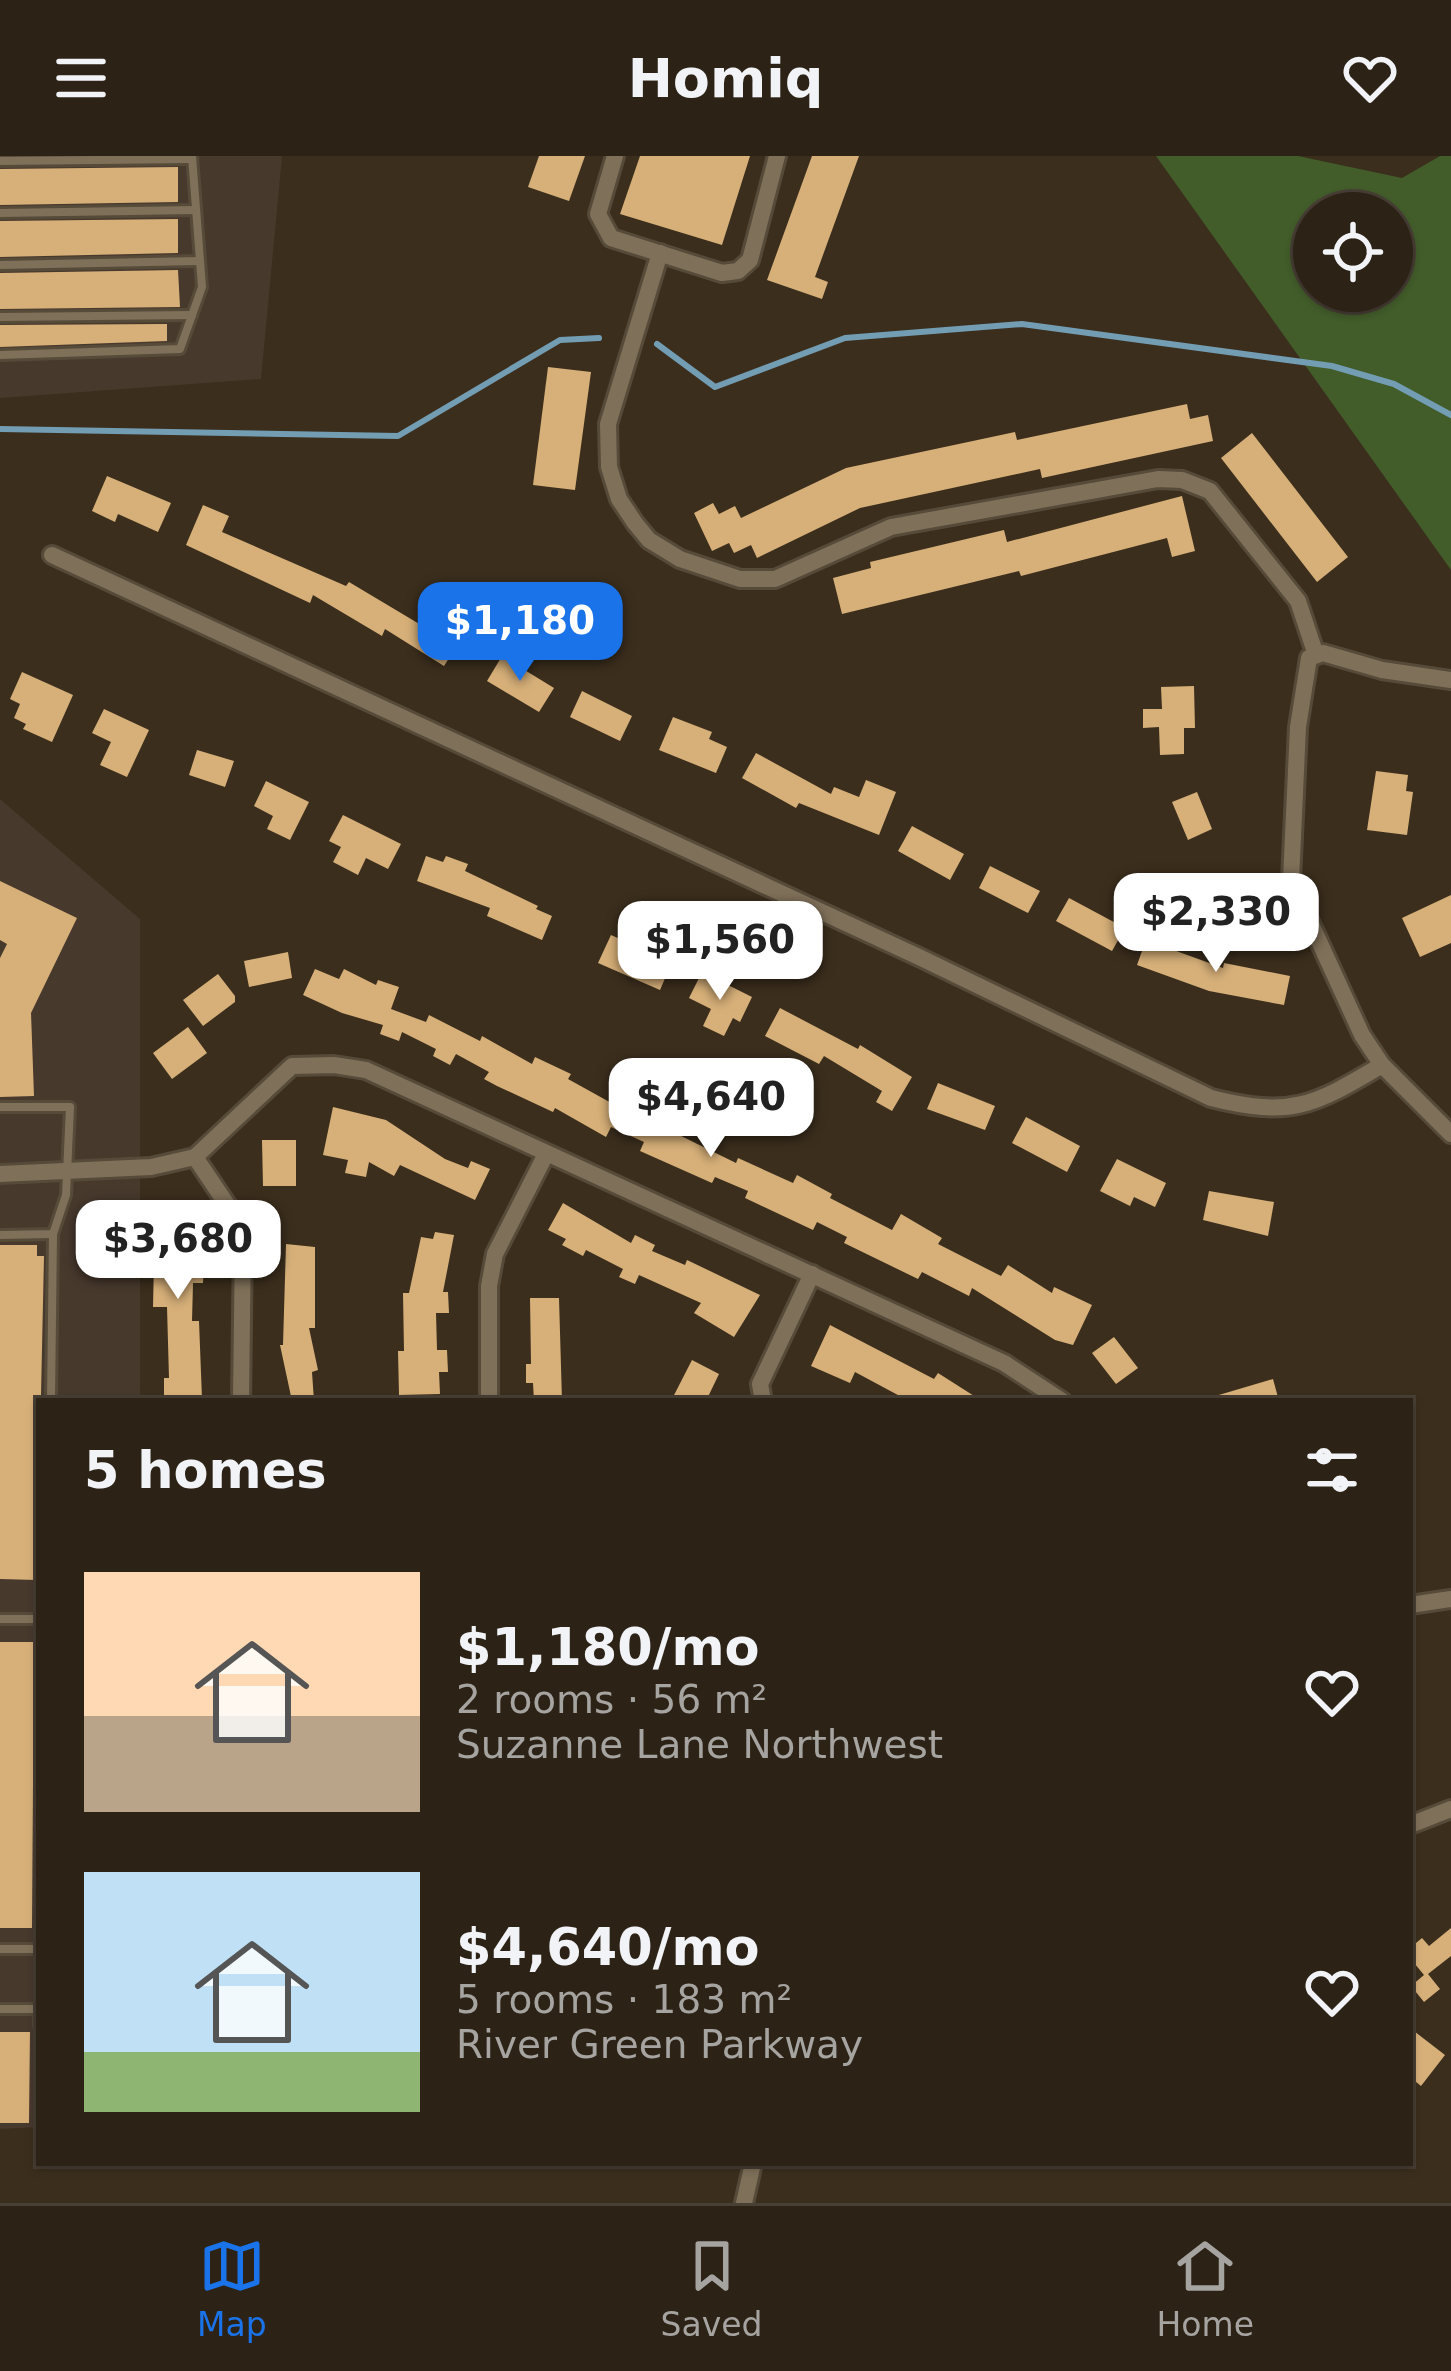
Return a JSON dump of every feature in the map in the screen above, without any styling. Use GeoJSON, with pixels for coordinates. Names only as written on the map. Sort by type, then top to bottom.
{"type":"FeatureCollection","features":[{"type":"Feature","properties":{"kind":"street"},"geometry":{"type":"LineString","coordinates":[[615,156],[598,214],[611,238],[722,273],[738,271],[750,260],[778,156]]}},
{"type":"Feature","properties":{"kind":"street"},"geometry":{"type":"LineString","coordinates":[[660,253],[608,424],[609,467],[619,499],[634,523],[649,540],[680,559],[740,579],[775,580],[890,526],[1159,478],[1182,480],[1210,491],[1298,601],[1316,655]]}},
{"type":"Feature","properties":{"kind":"street"},"geometry":{"type":"LineString","coordinates":[[52,555],[919,957],[1210,1098],[1255,1109],[1318,1103],[1382,1065]]}},
{"type":"Feature","properties":{"kind":"street"},"geometry":{"type":"LineString","coordinates":[[1451,680],[1382,670],[1323,653],[1309,658],[1298,727],[1291,880],[1362,1035],[1382,1065],[1451,1134]]}},
{"type":"Feature","properties":{"kind":"street"},"geometry":{"type":"LineString","coordinates":[[0,1174],[151,1167],[195,1157],[292,1066],[366,1070],[1030,1377],[1058,1398]]}},
{"type":"Feature","properties":{"kind":"street"},"geometry":{"type":"LineString","coordinates":[[489,1398],[489,1286],[495,1254],[545,1156]]}},
{"type":"Feature","properties":{"kind":"street"},"geometry":{"type":"LineString","coordinates":[[195,1157],[243,1239],[241,1398]]}},
{"type":"Feature","properties":{"kind":"street"},"geometry":{"type":"LineString","coordinates":[[762,1398],[760,1384],[812,1274]]}},
{"type":"Feature","properties":{"kind":"street"},"geometry":{"type":"LineString","coordinates":[[1413,1605],[1451,1599]]}},
{"type":"Feature","properties":{"kind":"street"},"geometry":{"type":"LineString","coordinates":[[1413,1825],[1451,1809]]}},
{"type":"Feature","properties":{"kind":"street"},"geometry":{"type":"LineString","coordinates":[[744,2203],[752,2166]]}},
{"type":"Feature","properties":{"kind":"lane"},"geometry":{"type":"LineString","coordinates":[[0,161],[192,158],[202,287],[180,349],[0,355]]}},
{"type":"Feature","properties":{"kind":"lane"},"geometry":{"type":"LineString","coordinates":[[0,213],[196,210]]}},
{"type":"Feature","properties":{"kind":"lane"},"geometry":{"type":"LineString","coordinates":[[0,265],[200,261]]}},
{"type":"Feature","properties":{"kind":"lane"},"geometry":{"type":"LineString","coordinates":[[0,317],[192,315]]}},
{"type":"Feature","properties":{"kind":"lane"},"geometry":{"type":"LineString","coordinates":[[0,1107],[70,1107],[67,1195],[53,1234],[51,1398]]}},
{"type":"Feature","properties":{"kind":"lane"},"geometry":{"type":"LineString","coordinates":[[0,1235],[53,1234]]}},
{"type":"Feature","properties":{"kind":"lane"},"geometry":{"type":"LineString","coordinates":[[0,1619],[36,1619]]}},
{"type":"Feature","properties":{"kind":"lane"},"geometry":{"type":"LineString","coordinates":[[0,1949],[36,1949]]}},
{"type":"Feature","properties":{"kind":"lane"},"geometry":{"type":"LineString","coordinates":[[0,2009],[36,2009]]}},
{"type":"Feature","properties":{"kind":"shaded area"},"geometry":{"type":"Polygon","coordinates":[[[0,156],[282,156],[261,379],[0,398],[0,156]]]}},
{"type":"Feature","properties":{"kind":"shaded area"},"geometry":{"type":"Polygon","coordinates":[[[0,799],[140,919],[140,1398],[36,1398],[36,2127],[0,2129],[0,799]]]}},
{"type":"Feature","properties":{"kind":"green space"},"geometry":{"type":"Polygon","coordinates":[[[1156,156],[1298,156],[1402,178],[1440,156],[1451,156],[1451,570],[1156,156]]]}},
{"type":"Feature","properties":{"kind":"building"},"geometry":{"type":"Polygon","coordinates":[[[539,156],[585,156],[569,201],[528,187],[539,156]]]}},
{"type":"Feature","properties":{"kind":"building"},"geometry":{"type":"Polygon","coordinates":[[[640,156],[750,156],[722,245],[620,214],[640,156]]]}},
{"type":"Feature","properties":{"kind":"building"},"geometry":{"type":"Polygon","coordinates":[[[812,156],[859,156],[815,277],[828,282],[822,299],[767,280],[812,156]]]}},
{"type":"Feature","properties":{"kind":"building"},"geometry":{"type":"Polygon","coordinates":[[[178,167],[178,202],[0,205],[0,169],[178,167]]]}},
{"type":"Feature","properties":{"kind":"building"},"geometry":{"type":"Polygon","coordinates":[[[178,219],[178,253],[0,257],[0,221],[178,219]]]}},
{"type":"Feature","properties":{"kind":"building"},"geometry":{"type":"Polygon","coordinates":[[[178,270],[180,307],[0,309],[0,273],[178,270]]]}},
{"type":"Feature","properties":{"kind":"building"},"geometry":{"type":"Polygon","coordinates":[[[167,324],[167,341],[0,347],[0,325],[167,324]]]}},
{"type":"Feature","properties":{"kind":"building"},"geometry":{"type":"Polygon","coordinates":[[[548,367],[591,372],[575,490],[533,485],[548,367]]]}},
{"type":"Feature","properties":{"kind":"building"},"geometry":{"type":"Polygon","coordinates":[[[1187,404],[1190,419],[1208,415],[1213,441],[1042,478],[1040,469],[860,508],[757,558],[751,545],[734,553],[729,543],[712,551],[694,513],[713,503],[719,514],[735,506],[741,518],[846,468],[1015,432],[1017,440],[1187,404]]]}},
{"type":"Feature","properties":{"kind":"building"},"geometry":{"type":"Polygon","coordinates":[[[1252,433],[1348,557],[1317,582],[1221,458],[1252,433]]]}},
{"type":"Feature","properties":{"kind":"building"},"geometry":{"type":"Polygon","coordinates":[[[107,476],[171,503],[158,532],[118,514],[115,522],[92,511],[107,476]]]}},
{"type":"Feature","properties":{"kind":"building"},"geometry":{"type":"Polygon","coordinates":[[[1182,496],[1195,551],[1172,557],[1167,538],[1021,576],[1019,571],[842,614],[833,578],[871,568],[870,562],[1004,530],[1007,542],[1182,496]]]}},
{"type":"Feature","properties":{"kind":"building"},"geometry":{"type":"Polygon","coordinates":[[[203,505],[229,516],[222,532],[346,586],[349,582],[421,625],[425,619],[460,641],[444,666],[385,629],[382,636],[313,595],[310,603],[186,545],[203,505]]]}},
{"type":"Feature","properties":{"kind":"building"},"geometry":{"type":"Polygon","coordinates":[[[502,656],[554,688],[539,712],[487,681],[502,656]]]}},
{"type":"Feature","properties":{"kind":"building"},"geometry":{"type":"Polygon","coordinates":[[[22,672],[73,695],[52,742],[23,729],[26,724],[14,718],[20,704],[10,699],[22,672]]]}},
{"type":"Feature","properties":{"kind":"building"},"geometry":{"type":"Polygon","coordinates":[[[1194,686],[1195,728],[1184,728],[1184,754],[1160,755],[1159,727],[1143,728],[1143,709],[1162,709],[1161,687],[1194,686]]]}},
{"type":"Feature","properties":{"kind":"building"},"geometry":{"type":"Polygon","coordinates":[[[582,691],[632,716],[620,741],[570,717],[582,691]]]}},
{"type":"Feature","properties":{"kind":"building"},"geometry":{"type":"Polygon","coordinates":[[[104,709],[149,730],[127,777],[100,765],[111,742],[92,733],[104,709]]]}},
{"type":"Feature","properties":{"kind":"building"},"geometry":{"type":"Polygon","coordinates":[[[673,717],[712,732],[709,739],[727,747],[716,773],[659,750],[673,717]]]}},
{"type":"Feature","properties":{"kind":"building"},"geometry":{"type":"Polygon","coordinates":[[[197,750],[234,761],[225,787],[189,775],[197,750]]]}},
{"type":"Feature","properties":{"kind":"building"},"geometry":{"type":"Polygon","coordinates":[[[756,753],[831,794],[834,787],[859,797],[866,780],[896,792],[879,835],[799,803],[796,808],[742,778],[756,753]]]}},
{"type":"Feature","properties":{"kind":"building"},"geometry":{"type":"Polygon","coordinates":[[[1376,771],[1408,775],[1406,791],[1413,792],[1407,835],[1367,830],[1376,771]]]}},
{"type":"Feature","properties":{"kind":"building"},"geometry":{"type":"Polygon","coordinates":[[[266,781],[309,802],[290,840],[267,829],[273,816],[254,806],[266,781]]]}},
{"type":"Feature","properties":{"kind":"building"},"geometry":{"type":"Polygon","coordinates":[[[1197,792],[1212,829],[1188,840],[1172,802],[1197,792]]]}},
{"type":"Feature","properties":{"kind":"building"},"geometry":{"type":"Polygon","coordinates":[[[343,815],[401,844],[388,869],[366,858],[358,875],[333,862],[341,847],[329,841],[343,815]]]}},
{"type":"Feature","properties":{"kind":"building"},"geometry":{"type":"Polygon","coordinates":[[[912,826],[964,854],[950,880],[898,851],[912,826]]]}},
{"type":"Feature","properties":{"kind":"building"},"geometry":{"type":"Polygon","coordinates":[[[426,856],[443,862],[446,856],[468,864],[465,871],[552,916],[542,940],[487,916],[490,908],[417,881],[426,856]]]}},
{"type":"Feature","properties":{"kind":"building"},"geometry":{"type":"Polygon","coordinates":[[[990,866],[1040,891],[1028,913],[979,888],[990,866]]]}},
{"type":"Feature","properties":{"kind":"building"},"geometry":{"type":"Polygon","coordinates":[[[0,881],[77,918],[31,1013],[34,1096],[0,1097],[0,958],[7,944],[0,940],[0,881]]]}},
{"type":"Feature","properties":{"kind":"building"},"geometry":{"type":"Polygon","coordinates":[[[1451,895],[1451,943],[1420,957],[1402,918],[1451,895]]]}},
{"type":"Feature","properties":{"kind":"building"},"geometry":{"type":"Polygon","coordinates":[[[1069,898],[1125,928],[1112,951],[1056,921],[1069,898]]]}},
{"type":"Feature","properties":{"kind":"building"},"geometry":{"type":"Polygon","coordinates":[[[611,935],[672,962],[660,990],[598,963],[611,935]]]}},
{"type":"Feature","properties":{"kind":"building"},"geometry":{"type":"Polygon","coordinates":[[[1146,940],[1223,968],[1224,963],[1290,976],[1284,1005],[1209,991],[1137,965],[1146,940]]]}},
{"type":"Feature","properties":{"kind":"building"},"geometry":{"type":"Polygon","coordinates":[[[288,952],[292,978],[249,987],[244,961],[288,952]]]}},
{"type":"Feature","properties":{"kind":"building"},"geometry":{"type":"Polygon","coordinates":[[[315,969],[339,979],[344,969],[376,985],[378,980],[399,987],[391,1009],[426,1022],[429,1015],[480,1041],[482,1036],[532,1064],[535,1057],[571,1074],[568,1079],[633,1115],[636,1110],[673,1127],[671,1131],[736,1163],[738,1158],[793,1183],[797,1175],[892,1230],[901,1214],[942,1238],[938,1244],[1001,1276],[1008,1265],[1052,1293],[1054,1287],[1092,1305],[1073,1345],[1055,1340],[972,1288],[969,1296],[922,1272],[918,1279],[844,1243],[847,1237],[817,1222],[813,1230],[745,1198],[748,1191],[715,1177],[712,1183],[640,1151],[644,1142],[611,1127],[606,1137],[555,1108],[553,1112],[497,1086],[484,1079],[489,1072],[456,1054],[450,1065],[433,1056],[436,1049],[402,1032],[399,1041],[380,1034],[383,1025],[303,995],[315,969]]]}},
{"type":"Feature","properties":{"kind":"building"},"geometry":{"type":"Polygon","coordinates":[[[702,972],[752,997],[740,1022],[733,1018],[724,1036],[703,1026],[711,1009],[689,998],[702,972]]]}},
{"type":"Feature","properties":{"kind":"building"},"geometry":{"type":"Polygon","coordinates":[[[218,974],[235,1002],[203,1026],[183,1000],[218,974]]]}},
{"type":"Feature","properties":{"kind":"building"},"geometry":{"type":"Polygon","coordinates":[[[780,1008],[858,1049],[860,1045],[912,1077],[892,1111],[876,1102],[882,1091],[824,1056],[819,1064],[765,1036],[780,1008]]]}},
{"type":"Feature","properties":{"kind":"building"},"geometry":{"type":"Polygon","coordinates":[[[188,1027],[207,1053],[172,1079],[153,1053],[188,1027]]]}},
{"type":"Feature","properties":{"kind":"building"},"geometry":{"type":"Polygon","coordinates":[[[938,1083],[995,1106],[985,1130],[927,1109],[938,1083]]]}},
{"type":"Feature","properties":{"kind":"building"},"geometry":{"type":"Polygon","coordinates":[[[333,1107],[386,1120],[445,1159],[468,1168],[471,1161],[490,1169],[475,1200],[400,1165],[394,1176],[369,1162],[366,1177],[345,1173],[348,1160],[323,1155],[333,1107]]]}},
{"type":"Feature","properties":{"kind":"building"},"geometry":{"type":"Polygon","coordinates":[[[1026,1117],[1080,1146],[1067,1172],[1012,1143],[1026,1117]]]}},
{"type":"Feature","properties":{"kind":"building"},"geometry":{"type":"Polygon","coordinates":[[[262,1140],[296,1140],[296,1186],[263,1186],[262,1140]]]}},
{"type":"Feature","properties":{"kind":"building"},"geometry":{"type":"Polygon","coordinates":[[[1117,1159],[1166,1183],[1155,1207],[1134,1197],[1130,1206],[1100,1191],[1117,1159]]]}},
{"type":"Feature","properties":{"kind":"building"},"geometry":{"type":"Polygon","coordinates":[[[1209,1191],[1274,1202],[1268,1236],[1203,1220],[1209,1191]]]}},
{"type":"Feature","properties":{"kind":"building"},"geometry":{"type":"Polygon","coordinates":[[[180,1200],[197,1263],[204,1263],[203,1283],[193,1283],[192,1321],[199,1321],[202,1398],[164,1398],[164,1378],[169,1378],[167,1307],[153,1307],[154,1262],[165,1263],[150,1209],[180,1200]]]}},
{"type":"Feature","properties":{"kind":"building"},"geometry":{"type":"Polygon","coordinates":[[[563,1203],[631,1243],[635,1235],[655,1245],[652,1251],[685,1265],[687,1260],[760,1295],[734,1337],[694,1313],[701,1303],[639,1275],[635,1284],[619,1277],[623,1269],[586,1250],[583,1256],[562,1245],[566,1239],[548,1230],[563,1203]]]}},
{"type":"Feature","properties":{"kind":"building"},"geometry":{"type":"Polygon","coordinates":[[[435,1232],[454,1235],[443,1292],[448,1292],[449,1313],[436,1313],[437,1350],[447,1350],[448,1372],[439,1372],[440,1394],[399,1395],[403,1293],[409,1293],[421,1237],[433,1239],[435,1232]]]}},
{"type":"Feature","properties":{"kind":"building"},"geometry":{"type":"Polygon","coordinates":[[[286,1244],[315,1247],[315,1328],[309,1328],[318,1370],[312,1372],[314,1398],[291,1398],[283,1345],[286,1244]]]}},
{"type":"Feature","properties":{"kind":"building"},"geometry":{"type":"Polygon","coordinates":[[[0,1245],[37,1245],[37,1256],[44,1256],[41,1398],[36,1398],[36,1580],[0,1579],[0,1245]]]}},
{"type":"Feature","properties":{"kind":"building"},"geometry":{"type":"Polygon","coordinates":[[[530,1298],[559,1298],[562,1398],[534,1398],[533,1383],[526,1383],[526,1364],[531,1364],[530,1298]]]}},
{"type":"Feature","properties":{"kind":"building"},"geometry":{"type":"Polygon","coordinates":[[[830,1325],[934,1379],[938,1373],[977,1398],[903,1398],[855,1372],[850,1383],[811,1366],[830,1325]]]}},
{"type":"Feature","properties":{"kind":"building"},"geometry":{"type":"Polygon","coordinates":[[[1114,1337],[1138,1368],[1116,1384],[1092,1353],[1114,1337]]]}},
{"type":"Feature","properties":{"kind":"building"},"geometry":{"type":"Polygon","coordinates":[[[692,1360],[719,1374],[707,1398],[673,1398],[692,1360]]]}},
{"type":"Feature","properties":{"kind":"building"},"geometry":{"type":"Polygon","coordinates":[[[1273,1379],[1278,1398],[1212,1398],[1273,1379]]]}},
{"type":"Feature","properties":{"kind":"building"},"geometry":{"type":"Polygon","coordinates":[[[0,1642],[34,1642],[32,1928],[0,1928],[0,1642]]]}},
{"type":"Feature","properties":{"kind":"building"},"geometry":{"type":"Polygon","coordinates":[[[1451,1928],[1451,1956],[1428,1974],[1440,1989],[1424,2002],[1413,1988],[1424,1975],[1413,1962],[1413,1946],[1422,1938],[1429,1946],[1451,1928]]]}},
{"type":"Feature","properties":{"kind":"building"},"geometry":{"type":"Polygon","coordinates":[[[1413,2030],[1445,2055],[1421,2086],[1413,2079],[1413,2030]]]}},
{"type":"Feature","properties":{"kind":"building"},"geometry":{"type":"Polygon","coordinates":[[[0,2032],[30,2032],[29,2123],[0,2123],[0,2032]]]}},
{"type":"Feature","properties":{"kind":"waterway"},"geometry":{"type":"LineString","coordinates":[[657,344],[715,387],[845,338],[1022,324],[1332,366],[1394,384],[1451,415]]}},
{"type":"Feature","properties":{"kind":"waterway"},"geometry":{"type":"LineString","coordinates":[[0,429],[398,436],[560,340],[599,338]]}}]}
